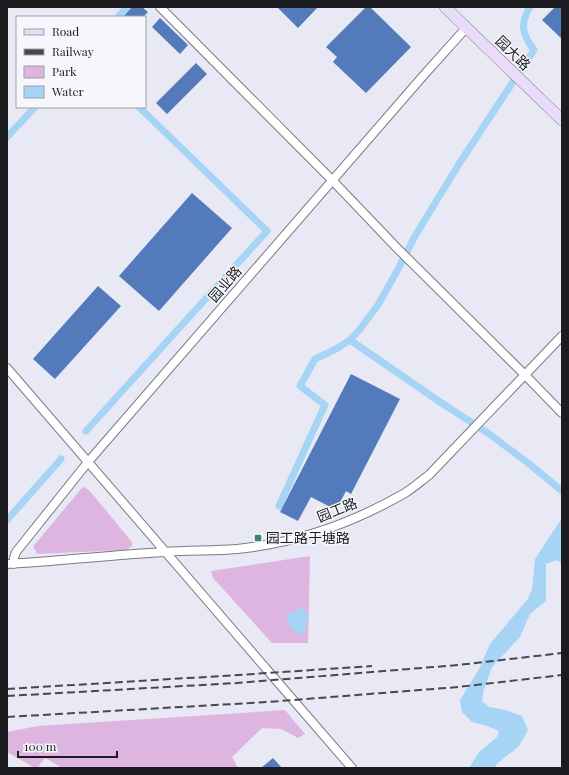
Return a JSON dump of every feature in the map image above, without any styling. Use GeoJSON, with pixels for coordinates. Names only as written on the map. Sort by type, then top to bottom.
{"type":"FeatureCollection","features":[{"type":"Feature","properties":{"kind":"street"},"geometry":{"type":"LineString","coordinates":[[160,7],[562,413]]}},
{"type":"Feature","properties":{"kind":"street","name":"园大路"},"geometry":{"type":"LineString","coordinates":[[445,7],[562,120]]}},
{"type":"Feature","properties":{"kind":"street","name":"园业路"},"geometry":{"type":"LineString","coordinates":[[11,564],[16,552],[88,462],[332,180],[466,28]]}},
{"type":"Feature","properties":{"kind":"street","name":"园工路"},"geometry":{"type":"LineString","coordinates":[[11,564],[165,552],[236,549],[302,538],[335,526],[359,516],[406,492],[429,475],[562,336]]}},
{"type":"Feature","properties":{"kind":"street"},"geometry":{"type":"LineString","coordinates":[[7,368],[352,768]]}},
{"type":"Feature","properties":{"kind":"green space"},"geometry":{"type":"Polygon","coordinates":[[[84,487],[89,490],[132,542],[132,546],[126,550],[37,554],[33,546],[84,487]]]}},
{"type":"Feature","properties":{"kind":"green space"},"geometry":{"type":"Polygon","coordinates":[[[310,556],[308,643],[272,643],[213,578],[211,571],[310,556]]]}},
{"type":"Feature","properties":{"kind":"green space"},"geometry":{"type":"Polygon","coordinates":[[[285,710],[305,734],[298,738],[281,729],[262,728],[232,757],[238,768],[62,768],[45,758],[37,768],[35,768],[7,752],[7,732],[38,726],[285,710]]]}},
{"type":"Feature","properties":{"kind":"water"},"geometry":{"type":"Polygon","coordinates":[[[562,518],[562,564],[557,560],[546,564],[546,601],[530,614],[520,637],[492,667],[484,689],[482,701],[489,707],[505,710],[522,716],[528,730],[519,746],[494,768],[469,768],[479,752],[497,737],[499,731],[472,722],[462,712],[460,700],[479,669],[490,644],[527,600],[532,590],[535,559],[562,518]]]}},
{"type":"Feature","properties":{"kind":"water"},"geometry":{"type":"Polygon","coordinates":[[[301,608],[305,610],[309,616],[305,627],[305,633],[300,634],[291,628],[286,619],[289,613],[301,608]]]}},
{"type":"Feature","properties":{"kind":"building"},"geometry":{"type":"Polygon","coordinates":[[[132,7],[142,7],[148,12],[144,16],[124,16],[132,7]]]}},
{"type":"Feature","properties":{"kind":"building"},"geometry":{"type":"Polygon","coordinates":[[[277,7],[318,7],[298,28],[277,7]]]}},
{"type":"Feature","properties":{"kind":"building"},"geometry":{"type":"Polygon","coordinates":[[[366,7],[370,7],[411,47],[366,93],[333,62],[337,57],[326,47],[366,7]]]}},
{"type":"Feature","properties":{"kind":"building"},"geometry":{"type":"Polygon","coordinates":[[[555,7],[562,7],[562,39],[542,20],[555,7]]]}},
{"type":"Feature","properties":{"kind":"building"},"geometry":{"type":"Polygon","coordinates":[[[160,18],[188,45],[180,54],[152,27],[160,18]]]}},
{"type":"Feature","properties":{"kind":"building"},"geometry":{"type":"Polygon","coordinates":[[[196,63],[207,74],[167,114],[156,103],[196,63]]]}},
{"type":"Feature","properties":{"kind":"building"},"geometry":{"type":"Polygon","coordinates":[[[192,193],[232,228],[159,311],[119,276],[192,193]]]}},
{"type":"Feature","properties":{"kind":"building"},"geometry":{"type":"Polygon","coordinates":[[[98,286],[121,306],[55,379],[33,359],[98,286]]]}},
{"type":"Feature","properties":{"kind":"building"},"geometry":{"type":"Polygon","coordinates":[[[351,374],[400,399],[351,494],[346,491],[336,510],[311,497],[298,521],[280,512],[351,374]]]}},
{"type":"Feature","properties":{"kind":"building"},"geometry":{"type":"Polygon","coordinates":[[[273,758],[282,768],[261,768],[273,758]]]}},
{"type":"Feature","properties":{"kind":"waterway"},"geometry":{"type":"LineString","coordinates":[[119,16],[127,7]]}},
{"type":"Feature","properties":{"kind":"waterway"},"geometry":{"type":"LineString","coordinates":[[279,506],[325,405],[300,386],[315,359],[336,349],[350,340],[378,305],[415,236],[459,164],[534,50],[527,39],[524,30],[524,19],[530,7]]}},
{"type":"Feature","properties":{"kind":"waterway"},"geometry":{"type":"LineString","coordinates":[[7,137],[34,108]]}},
{"type":"Feature","properties":{"kind":"waterway"},"geometry":{"type":"LineString","coordinates":[[86,431],[267,231],[140,108]]}},
{"type":"Feature","properties":{"kind":"waterway"},"geometry":{"type":"LineString","coordinates":[[350,340],[488,433],[562,491]]}},
{"type":"Feature","properties":{"kind":"waterway"},"geometry":{"type":"LineString","coordinates":[[7,520],[61,459]]}},
{"type":"Feature","properties":{"kind":"railway"},"geometry":{"type":"LineString","coordinates":[[7,696],[237,683],[458,665],[562,653]]}},
{"type":"Feature","properties":{"kind":"railway"},"geometry":{"type":"LineString","coordinates":[[7,689],[372,666]]}},
{"type":"Feature","properties":{"kind":"railway"},"geometry":{"type":"LineString","coordinates":[[7,717],[268,702],[458,687],[562,675]]}},
{"type":"Feature","properties":{"kind":"place","name":"园工路于塘路"},"geometry":{"type":"Point","coordinates":[258,538]}}]}
